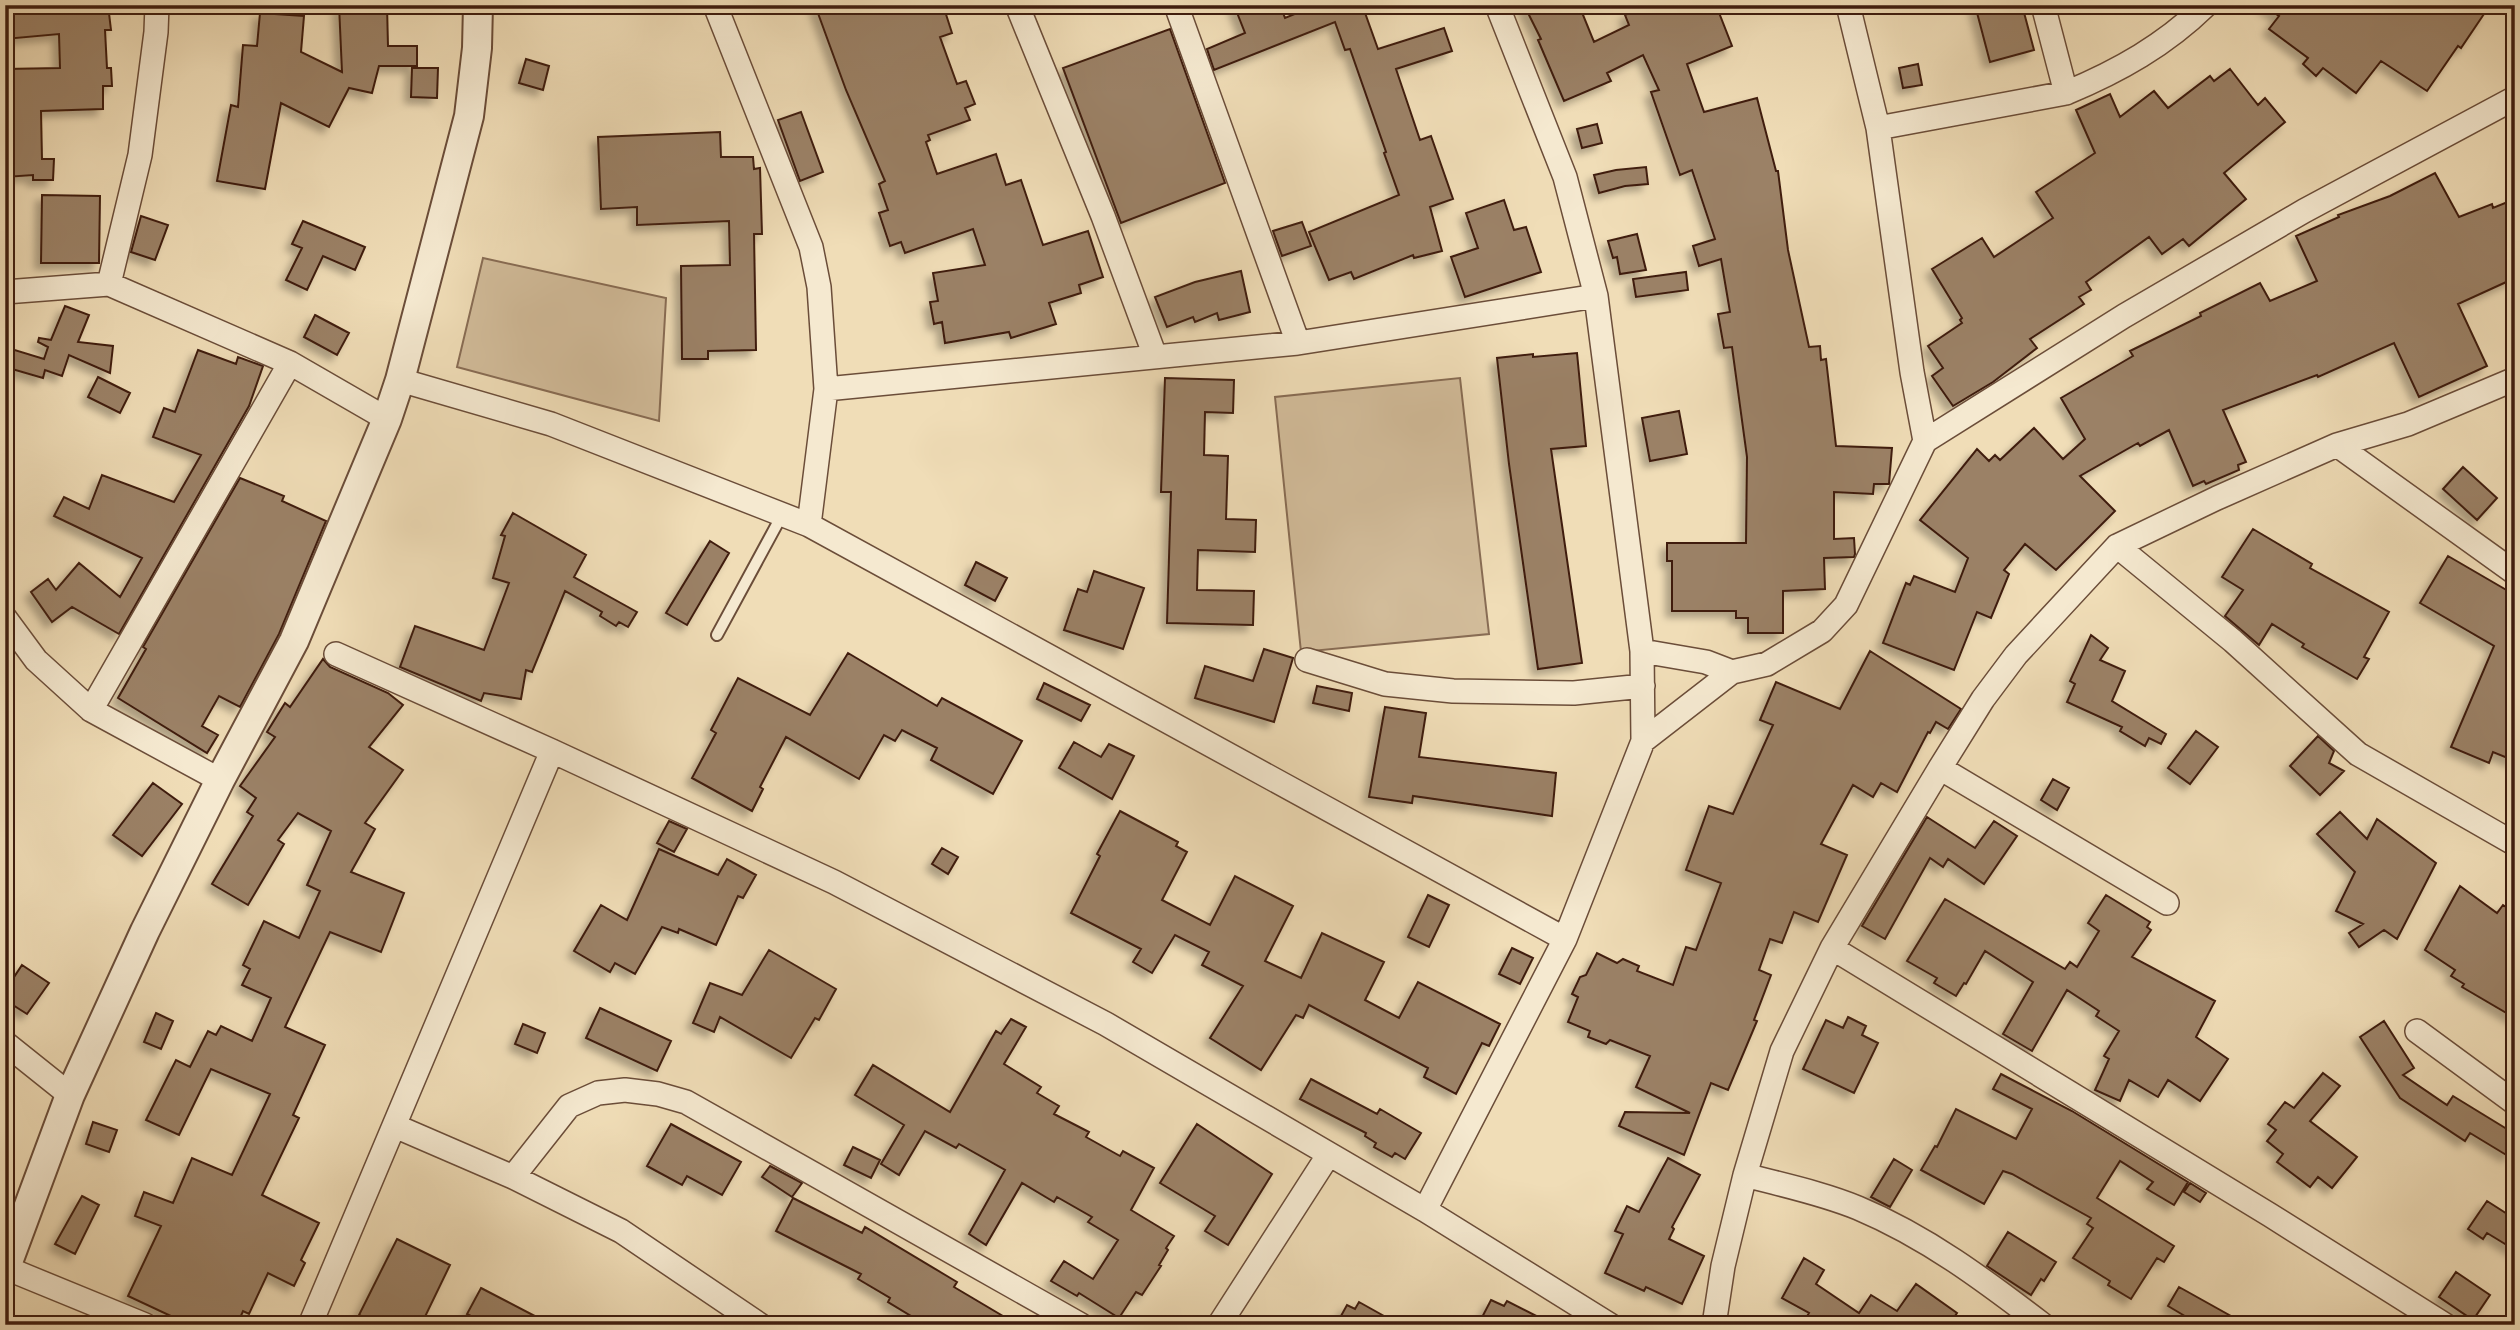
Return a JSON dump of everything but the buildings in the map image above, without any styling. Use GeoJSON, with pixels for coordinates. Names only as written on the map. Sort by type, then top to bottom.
{"type":"FeatureCollection","features":[{"type":"Feature","properties":{"kind":"street"},"geometry":{"type":"LineString","coordinates":[[109,284],[140,155],[157,5]]}},
{"type":"Feature","properties":{"kind":"street"},"geometry":{"type":"LineString","coordinates":[[145,1325],[6,1269],[70,1095],[145,931],[294,640],[387,419],[400,380],[469,116],[477,48],[478,5]]}},
{"type":"Feature","properties":{"kind":"street"},"geometry":{"type":"LineString","coordinates":[[715,5],[811,247],[819,287],[826,390],[809,525]]}},
{"type":"Feature","properties":{"kind":"street"},"geometry":{"type":"LineString","coordinates":[[1017,5],[1103,216],[1155,356]]}},
{"type":"Feature","properties":{"kind":"street"},"geometry":{"type":"LineString","coordinates":[[1176,5],[1298,344]]}},
{"type":"Feature","properties":{"kind":"street"},"geometry":{"type":"LineString","coordinates":[[1425,1210],[1565,939],[1643,741],[1642,651],[1596,296],[1565,177],[1496,5]]}},
{"type":"Feature","properties":{"kind":"street"},"geometry":{"type":"LineString","coordinates":[[1848,5],[1878,128],[1912,372],[1925,441]]}},
{"type":"Feature","properties":{"kind":"street"},"geometry":{"type":"LineString","coordinates":[[2043,5],[2066,93]]}},
{"type":"Feature","properties":{"kind":"street"},"geometry":{"type":"LineString","coordinates":[[1878,128],[2066,93],[2110,75],[2145,55],[2185,26],[2206,5]]}},
{"type":"Feature","properties":{"kind":"street"},"geometry":{"type":"LineString","coordinates":[[1643,741],[1732,672],[1767,664],[1822,631],[1846,605],[1925,441],[2124,316],[2280,225],[2515,98]]}},
{"type":"Feature","properties":{"kind":"street"},"geometry":{"type":"LineString","coordinates":[[5,292],[109,284],[290,363],[387,419]]}},
{"type":"Feature","properties":{"kind":"street"},"geometry":{"type":"LineString","coordinates":[[826,390],[1298,344],[1596,296]]}},
{"type":"Feature","properties":{"kind":"street"},"geometry":{"type":"LineString","coordinates":[[91,710],[290,363]]}},
{"type":"Feature","properties":{"kind":"street"},"geometry":{"type":"LineString","coordinates":[[400,380],[551,424],[809,525],[1565,939]]}},
{"type":"Feature","properties":{"kind":"street"},"geometry":{"type":"LineString","coordinates":[[1714,1325],[1723,1266],[1745,1175],[1782,1051],[1832,948],[1983,699],[2015,655],[2117,546],[2337,445],[2408,424],[2515,380]]}},
{"type":"Feature","properties":{"kind":"street"},"geometry":{"type":"LineString","coordinates":[[2337,445],[2515,573]]}},
{"type":"Feature","properties":{"kind":"street"},"geometry":{"type":"LineString","coordinates":[[2117,546],[2234,641],[2358,754],[2515,844]]}},
{"type":"Feature","properties":{"kind":"street"},"geometry":{"type":"LineString","coordinates":[[5,618],[36,660],[91,710],[220,780]]}},
{"type":"Feature","properties":{"kind":"street"},"geometry":{"type":"LineString","coordinates":[[1642,651],[1706,662],[1732,672]]}},
{"type":"Feature","properties":{"kind":"street"},"geometry":{"type":"LineString","coordinates":[[336,654],[834,882],[1105,1024],[1425,1210],[1610,1325]]}},
{"type":"Feature","properties":{"kind":"street"},"geometry":{"type":"LineString","coordinates":[[1307,660],[1384,684],[1453,691],[1574,693],[1643,686]]}},
{"type":"Feature","properties":{"kind":"street"},"geometry":{"type":"LineString","coordinates":[[310,1325],[552,751]]}},
{"type":"Feature","properties":{"kind":"street"},"geometry":{"type":"LineString","coordinates":[[1940,768],[2167,903]]}},
{"type":"Feature","properties":{"kind":"street"},"geometry":{"type":"LineString","coordinates":[[1832,948],[2259,1208],[2445,1325]]}},
{"type":"Feature","properties":{"kind":"street"},"geometry":{"type":"LineString","coordinates":[[2417,1031],[2515,1103]]}},
{"type":"Feature","properties":{"kind":"street"},"geometry":{"type":"LineString","coordinates":[[5,1043],[70,1095]]}},
{"type":"Feature","properties":{"kind":"street"},"geometry":{"type":"LineString","coordinates":[[513,1177],[569,1106],[598,1093],[625,1090],[658,1094],[685,1102],[1080,1325]]}},
{"type":"Feature","properties":{"kind":"street"},"geometry":{"type":"LineString","coordinates":[[395,1126],[513,1177],[621,1231],[760,1325]]}},
{"type":"Feature","properties":{"kind":"street"},"geometry":{"type":"LineString","coordinates":[[1219,1325],[1329,1154]]}},
{"type":"Feature","properties":{"kind":"street"},"geometry":{"type":"LineString","coordinates":[[1745,1175],[1856,1207],[1903,1230],[1962,1264],[2043,1325]]}},
{"type":"Feature","properties":{"kind":"lane"},"geometry":{"type":"LineString","coordinates":[[717,635],[782,515]]}},
{"type":"Feature","properties":{"kind":"shaded area"},"geometry":{"type":"Polygon","coordinates":[[[483,258],[666,298],[659,421],[457,367],[483,258]]]}},
{"type":"Feature","properties":{"kind":"shaded area"},"geometry":{"type":"Polygon","coordinates":[[[1460,378],[1489,634],[1301,652],[1275,397],[1460,378]]]}}]}
